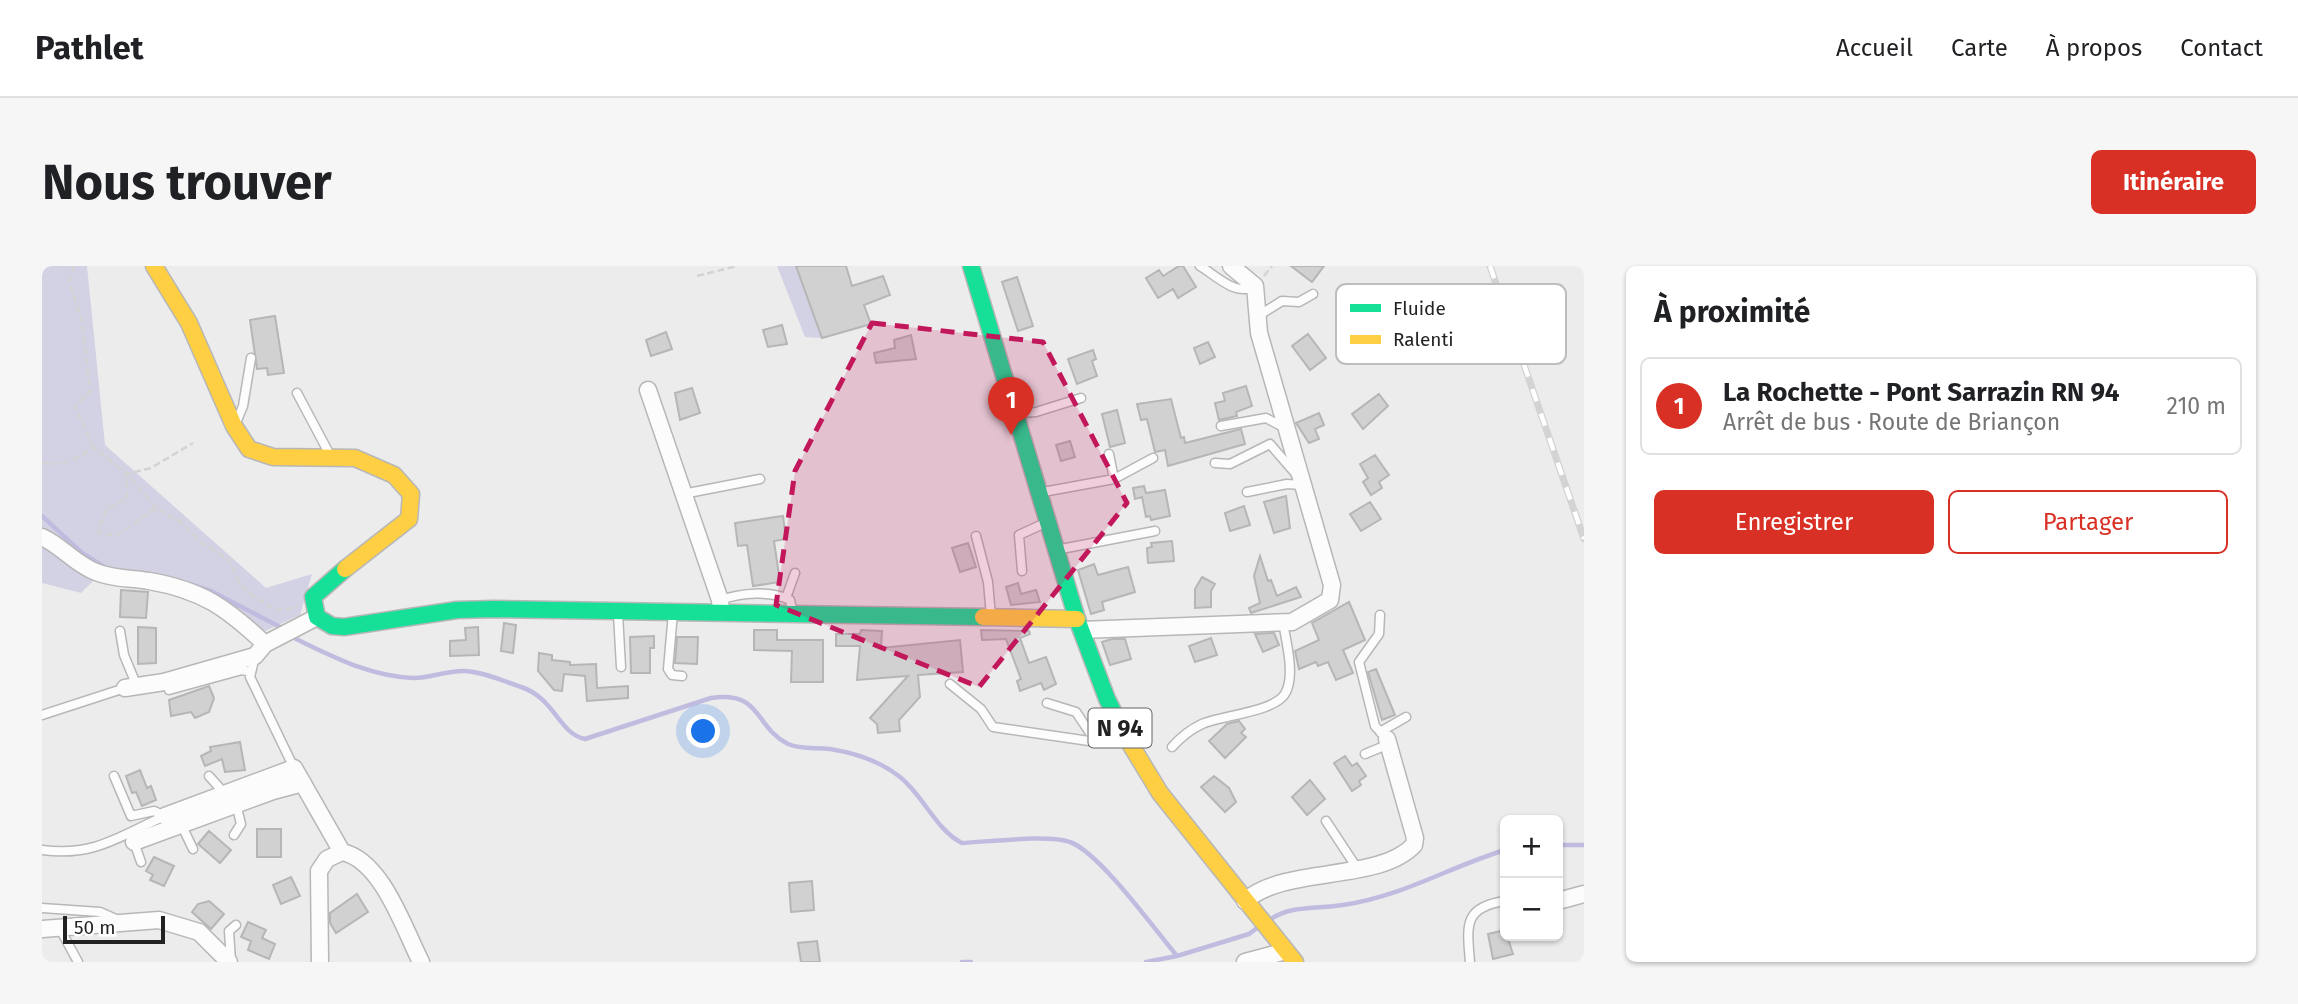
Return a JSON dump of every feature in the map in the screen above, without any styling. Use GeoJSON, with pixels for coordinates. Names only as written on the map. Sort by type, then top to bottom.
{"type":"FeatureCollection","features":[{"type":"Feature","properties":{"kind":"street"},"geometry":{"type":"LineString","coordinates":[[154,266],[195,334],[234,426],[249,449],[273,457],[355,458],[394,475],[411,494],[409,519],[387,541],[319,588],[313,597],[316,611],[332,626],[344,627],[457,610],[673,611],[721,606],[793,613],[991,619],[1292,622],[1330,600],[1332,584],[1259,333],[1255,286],[1231,266]]}},
{"type":"Feature","properties":{"kind":"street","name":"N 94"},"geometry":{"type":"LineString","coordinates":[[955,266],[1010,415],[1078,621],[1121,729],[1167,802],[1290,956]]}},
{"type":"Feature","properties":{"kind":"street"},"geometry":{"type":"LineString","coordinates":[[962,266],[975,309],[990,328]]}},
{"type":"Feature","properties":{"kind":"street","name":"N 94"},"geometry":{"type":"LineString","coordinates":[[971,266],[990,328],[1010,415]]}},
{"type":"Feature","properties":{"kind":"street"},"geometry":{"type":"LineString","coordinates":[[648,390],[721,606]]}},
{"type":"Feature","properties":{"kind":"street"},"geometry":{"type":"LineString","coordinates":[[42,537],[77,563],[96,572],[181,588],[213,601],[230,611],[257,657]]}},
{"type":"Feature","properties":{"kind":"street"},"geometry":{"type":"LineString","coordinates":[[130,686],[164,681],[257,657],[316,611]]}},
{"type":"Feature","properties":{"kind":"street"},"geometry":{"type":"LineString","coordinates":[[1251,908],[1265,888],[1394,860],[1414,845],[1415,838],[1385,738]]}},
{"type":"Feature","properties":{"kind":"street"},"geometry":{"type":"LineString","coordinates":[[134,842],[181,824],[294,768],[342,852],[362,860],[379,879],[421,962]]}},
{"type":"Feature","properties":{"kind":"street"},"geometry":{"type":"LineString","coordinates":[[166,816],[303,783]]}},
{"type":"Feature","properties":{"kind":"street"},"geometry":{"type":"LineString","coordinates":[[320,962],[319,871],[327,859],[342,852]]}},
{"type":"Feature","properties":{"kind":"street"},"geometry":{"type":"LineString","coordinates":[[1563,900],[1584,894]]}},
{"type":"Feature","properties":{"kind":"street"},"geometry":{"type":"LineString","coordinates":[[42,929],[159,920],[199,932],[230,962]]}},
{"type":"Feature","properties":{"kind":"street"},"geometry":{"type":"LineString","coordinates":[[1245,962],[1290,956]]}},
{"type":"Feature","properties":{"kind":"lane"},"geometry":{"type":"LineString","coordinates":[[1200,266],[1237,290],[1248,290],[1255,286]]}},
{"type":"Feature","properties":{"kind":"lane"},"geometry":{"type":"LineString","coordinates":[[1258,316],[1282,301],[1299,302],[1312,293]]}},
{"type":"Feature","properties":{"kind":"lane"},"geometry":{"type":"LineString","coordinates":[[234,426],[243,406],[251,358]]}},
{"type":"Feature","properties":{"kind":"lane"},"geometry":{"type":"LineString","coordinates":[[297,393],[330,456]]}},
{"type":"Feature","properties":{"kind":"lane"},"geometry":{"type":"LineString","coordinates":[[1010,415],[1036,412],[1081,398]]}},
{"type":"Feature","properties":{"kind":"lane"},"geometry":{"type":"LineString","coordinates":[[1221,426],[1266,418],[1285,428]]}},
{"type":"Feature","properties":{"kind":"lane"},"geometry":{"type":"LineString","coordinates":[[1214,463],[1230,464],[1270,444],[1300,481],[1247,492]]}},
{"type":"Feature","properties":{"kind":"lane"},"geometry":{"type":"LineString","coordinates":[[1109,454],[1114,479]]}},
{"type":"Feature","properties":{"kind":"lane"},"geometry":{"type":"LineString","coordinates":[[1036,494],[1114,479],[1153,458]]}},
{"type":"Feature","properties":{"kind":"lane"},"geometry":{"type":"LineString","coordinates":[[683,494],[760,480]]}},
{"type":"Feature","properties":{"kind":"lane"},"geometry":{"type":"LineString","coordinates":[[1022,571],[1019,535],[1045,523]]}},
{"type":"Feature","properties":{"kind":"lane"},"geometry":{"type":"LineString","coordinates":[[1055,550],[1155,531]]}},
{"type":"Feature","properties":{"kind":"lane"},"geometry":{"type":"LineString","coordinates":[[976,536],[988,582],[991,619]]}},
{"type":"Feature","properties":{"kind":"lane"},"geometry":{"type":"LineString","coordinates":[[786,598],[795,573]]}},
{"type":"Feature","properties":{"kind":"lane"},"geometry":{"type":"LineString","coordinates":[[721,606],[736,595],[780,595],[790,600],[793,613]]}},
{"type":"Feature","properties":{"kind":"lane"},"geometry":{"type":"LineString","coordinates":[[618,611],[621,667]]}},
{"type":"Feature","properties":{"kind":"lane"},"geometry":{"type":"LineString","coordinates":[[673,611],[667,664],[672,675],[682,676]]}},
{"type":"Feature","properties":{"kind":"lane"},"geometry":{"type":"LineString","coordinates":[[1380,615],[1379,634],[1359,662],[1375,726],[1385,738]]}},
{"type":"Feature","properties":{"kind":"lane"},"geometry":{"type":"LineString","coordinates":[[1172,747],[1185,733],[1203,723],[1261,709],[1280,700],[1286,691],[1289,675],[1283,622]]}},
{"type":"Feature","properties":{"kind":"lane"},"geometry":{"type":"LineString","coordinates":[[42,715],[130,686],[120,631]]}},
{"type":"Feature","properties":{"kind":"lane"},"geometry":{"type":"LineString","coordinates":[[169,690],[243,670],[257,657]]}},
{"type":"Feature","properties":{"kind":"lane"},"geometry":{"type":"LineString","coordinates":[[257,657],[250,677],[294,768]]}},
{"type":"Feature","properties":{"kind":"lane"},"geometry":{"type":"LineString","coordinates":[[950,684],[981,709],[993,727],[1096,742],[1121,729]]}},
{"type":"Feature","properties":{"kind":"lane"},"geometry":{"type":"LineString","coordinates":[[1047,703],[1076,712],[1096,742]]}},
{"type":"Feature","properties":{"kind":"lane"},"geometry":{"type":"LineString","coordinates":[[1365,754],[1406,718]]}},
{"type":"Feature","properties":{"kind":"lane"},"geometry":{"type":"LineString","coordinates":[[114,776],[131,816],[154,811],[166,816]]}},
{"type":"Feature","properties":{"kind":"lane"},"geometry":{"type":"LineString","coordinates":[[209,776],[230,799],[241,824],[234,835]]}},
{"type":"Feature","properties":{"kind":"lane"},"geometry":{"type":"LineString","coordinates":[[42,850],[66,853],[106,846],[166,816]]}},
{"type":"Feature","properties":{"kind":"lane"},"geometry":{"type":"LineString","coordinates":[[1326,821],[1357,868]]}},
{"type":"Feature","properties":{"kind":"lane"},"geometry":{"type":"LineString","coordinates":[[181,824],[193,849]]}},
{"type":"Feature","properties":{"kind":"lane"},"geometry":{"type":"LineString","coordinates":[[134,842],[141,862]]}},
{"type":"Feature","properties":{"kind":"lane"},"geometry":{"type":"LineString","coordinates":[[1470,962],[1468,930],[1471,916],[1486,904],[1500,902]]}},
{"type":"Feature","properties":{"kind":"lane"},"geometry":{"type":"LineString","coordinates":[[42,908],[100,912],[121,922]]}},
{"type":"Feature","properties":{"kind":"lane"},"geometry":{"type":"LineString","coordinates":[[230,962],[229,931],[236,925]]}},
{"type":"Feature","properties":{"kind":"lane"},"geometry":{"type":"LineString","coordinates":[[59,927],[78,962]]}},
{"type":"Feature","properties":{"kind":"path"},"geometry":{"type":"LineString","coordinates":[[74,266],[69,281],[82,321],[90,391],[75,406],[93,447],[127,474],[156,508],[181,522],[202,543],[228,559],[241,586],[256,598],[275,610],[316,611]]}},
{"type":"Feature","properties":{"kind":"path"},"geometry":{"type":"LineString","coordinates":[[697,276],[737,266]]}},
{"type":"Feature","properties":{"kind":"path"},"geometry":{"type":"LineString","coordinates":[[127,474],[151,468],[193,443]]}},
{"type":"Feature","properties":{"kind":"path"},"geometry":{"type":"LineString","coordinates":[[42,462],[57,465],[76,460],[93,447]]}},
{"type":"Feature","properties":{"kind":"path"},"geometry":{"type":"LineString","coordinates":[[127,474],[127,499],[106,509],[98,532],[116,536],[156,508]]}},
{"type":"Feature","properties":{"kind":"highlighted area"},"geometry":{"type":"Polygon","coordinates":[[[872,323],[1043,342],[1127,503],[979,687],[776,605],[795,471],[872,323]]]}},
{"type":"Feature","properties":{"kind":"shaded area"},"geometry":{"type":"Polygon","coordinates":[[[42,266],[87,266],[105,445],[266,588],[312,574],[300,615],[265,631],[225,618],[169,591],[95,579],[81,593],[42,583],[42,266]]]}},
{"type":"Feature","properties":{"kind":"shaded area"},"geometry":{"type":"Polygon","coordinates":[[[777,266],[796,266],[822,338],[805,337],[777,266]]]}},
{"type":"Feature","properties":{"kind":"building"},"geometry":{"type":"Polygon","coordinates":[[[796,266],[846,266],[852,286],[883,276],[890,295],[864,305],[871,324],[822,338],[796,266]]]}},
{"type":"Feature","properties":{"kind":"building"},"geometry":{"type":"Polygon","coordinates":[[[1183,266],[1196,287],[1178,298],[1173,289],[1158,298],[1146,278],[1159,270],[1163,276],[1183,266]]]}},
{"type":"Feature","properties":{"kind":"building"},"geometry":{"type":"Polygon","coordinates":[[[1291,266],[1324,266],[1312,282],[1291,266]]]}},
{"type":"Feature","properties":{"kind":"building"},"geometry":{"type":"Polygon","coordinates":[[[1017,277],[1033,326],[1018,331],[1002,282],[1017,277]]]}},
{"type":"Feature","properties":{"kind":"building"},"geometry":{"type":"Polygon","coordinates":[[[275,316],[284,373],[268,375],[267,368],[257,369],[250,320],[275,316]]]}},
{"type":"Feature","properties":{"kind":"building"},"geometry":{"type":"Polygon","coordinates":[[[782,325],[787,344],[768,347],[763,330],[782,325]]]}},
{"type":"Feature","properties":{"kind":"building"},"geometry":{"type":"Polygon","coordinates":[[[666,332],[672,349],[651,356],[646,340],[666,332]]]}},
{"type":"Feature","properties":{"kind":"building"},"geometry":{"type":"Polygon","coordinates":[[[1308,334],[1326,358],[1310,370],[1292,346],[1308,334]]]}},
{"type":"Feature","properties":{"kind":"building"},"geometry":{"type":"Polygon","coordinates":[[[911,335],[916,359],[876,363],[874,353],[895,348],[894,340],[911,335]]]}},
{"type":"Feature","properties":{"kind":"building"},"geometry":{"type":"Polygon","coordinates":[[[1208,342],[1215,357],[1200,364],[1194,348],[1208,342]]]}},
{"type":"Feature","properties":{"kind":"building"},"geometry":{"type":"Polygon","coordinates":[[[1093,350],[1096,359],[1092,361],[1097,376],[1077,384],[1068,359],[1093,350]]]}},
{"type":"Feature","properties":{"kind":"building"},"geometry":{"type":"Polygon","coordinates":[[[1246,386],[1252,406],[1236,412],[1237,416],[1219,420],[1215,403],[1225,401],[1223,393],[1246,386]]]}},
{"type":"Feature","properties":{"kind":"building"},"geometry":{"type":"Polygon","coordinates":[[[692,388],[700,413],[680,420],[675,393],[692,388]]]}},
{"type":"Feature","properties":{"kind":"building"},"geometry":{"type":"Polygon","coordinates":[[[1379,394],[1388,406],[1363,429],[1352,414],[1379,394]]]}},
{"type":"Feature","properties":{"kind":"building"},"geometry":{"type":"Polygon","coordinates":[[[1171,399],[1181,438],[1184,437],[1185,443],[1241,429],[1245,444],[1168,466],[1165,450],[1155,452],[1147,419],[1141,420],[1137,404],[1171,399]]]}},
{"type":"Feature","properties":{"kind":"building"},"geometry":{"type":"Polygon","coordinates":[[[1117,410],[1125,443],[1110,447],[1102,414],[1117,410]]]}},
{"type":"Feature","properties":{"kind":"building"},"geometry":{"type":"Polygon","coordinates":[[[1319,413],[1324,425],[1315,429],[1319,439],[1309,443],[1296,423],[1319,413]]]}},
{"type":"Feature","properties":{"kind":"building"},"geometry":{"type":"Polygon","coordinates":[[[1070,441],[1075,457],[1061,461],[1056,445],[1070,441]]]}},
{"type":"Feature","properties":{"kind":"building"},"geometry":{"type":"Polygon","coordinates":[[[1375,455],[1389,475],[1379,482],[1382,488],[1371,495],[1363,482],[1368,478],[1360,464],[1375,455]]]}},
{"type":"Feature","properties":{"kind":"building"},"geometry":{"type":"Polygon","coordinates":[[[1144,486],[1146,493],[1165,490],[1170,516],[1151,520],[1150,516],[1146,517],[1142,497],[1135,499],[1133,488],[1144,486]]]}},
{"type":"Feature","properties":{"kind":"building"},"geometry":{"type":"Polygon","coordinates":[[[1286,496],[1290,528],[1274,533],[1264,502],[1286,496]]]}},
{"type":"Feature","properties":{"kind":"building"},"geometry":{"type":"Polygon","coordinates":[[[1370,502],[1381,519],[1361,531],[1350,514],[1370,502]]]}},
{"type":"Feature","properties":{"kind":"building"},"geometry":{"type":"Polygon","coordinates":[[[1244,506],[1250,525],[1230,531],[1225,513],[1244,506]]]}},
{"type":"Feature","properties":{"kind":"building"},"geometry":{"type":"Polygon","coordinates":[[[783,516],[786,539],[774,541],[780,582],[753,586],[747,545],[738,546],[735,523],[783,516]]]}},
{"type":"Feature","properties":{"kind":"building"},"geometry":{"type":"Polygon","coordinates":[[[1172,541],[1174,561],[1148,563],[1147,548],[1152,547],[1151,543],[1172,541]]]}},
{"type":"Feature","properties":{"kind":"building"},"geometry":{"type":"Polygon","coordinates":[[[968,543],[976,567],[960,572],[952,548],[968,543]]]}},
{"type":"Feature","properties":{"kind":"building"},"geometry":{"type":"Polygon","coordinates":[[[1260,556],[1268,581],[1271,580],[1277,596],[1296,587],[1301,597],[1251,613],[1249,608],[1260,603],[1254,576],[1260,556]]]}},
{"type":"Feature","properties":{"kind":"building"},"geometry":{"type":"Polygon","coordinates":[[[1094,564],[1098,575],[1128,567],[1135,592],[1102,602],[1104,610],[1091,614],[1078,570],[1094,564]]]}},
{"type":"Feature","properties":{"kind":"building"},"geometry":{"type":"Polygon","coordinates":[[[1202,577],[1215,584],[1211,591],[1211,607],[1195,608],[1195,589],[1202,577]]]}},
{"type":"Feature","properties":{"kind":"building"},"geometry":{"type":"Polygon","coordinates":[[[1018,583],[1021,594],[1036,590],[1040,602],[1011,605],[1006,587],[1018,583]]]}},
{"type":"Feature","properties":{"kind":"building"},"geometry":{"type":"Polygon","coordinates":[[[121,590],[148,592],[146,618],[120,617],[121,590]]]}},
{"type":"Feature","properties":{"kind":"building"},"geometry":{"type":"Polygon","coordinates":[[[1349,602],[1365,640],[1343,650],[1353,673],[1336,680],[1328,662],[1318,666],[1316,662],[1299,669],[1295,651],[1319,640],[1312,623],[1349,602]]]}},
{"type":"Feature","properties":{"kind":"building"},"geometry":{"type":"Polygon","coordinates":[[[504,623],[516,625],[513,653],[501,651],[504,623]]]}},
{"type":"Feature","properties":{"kind":"building"},"geometry":{"type":"Polygon","coordinates":[[[138,627],[156,628],[156,663],[138,664],[138,627]]]}},
{"type":"Feature","properties":{"kind":"building"},"geometry":{"type":"Polygon","coordinates":[[[478,627],[479,655],[450,656],[450,641],[466,640],[465,628],[478,627]]]}},
{"type":"Feature","properties":{"kind":"building"},"geometry":{"type":"Polygon","coordinates":[[[754,630],[777,630],[777,640],[823,640],[823,682],[791,682],[792,651],[754,650],[754,630]]]}},
{"type":"Feature","properties":{"kind":"building"},"geometry":{"type":"Polygon","coordinates":[[[861,630],[882,631],[881,648],[960,640],[963,672],[918,675],[920,697],[899,720],[900,731],[878,733],[877,724],[870,718],[908,676],[857,680],[860,646],[836,646],[836,634],[860,634],[861,630]]]}},
{"type":"Feature","properties":{"kind":"building"},"geometry":{"type":"Polygon","coordinates":[[[981,630],[1029,631],[1030,634],[1020,638],[1029,663],[1046,657],[1056,684],[1044,690],[1041,683],[1020,691],[1017,681],[1021,679],[1006,639],[982,640],[981,630]]]}},
{"type":"Feature","properties":{"kind":"building"},"geometry":{"type":"Polygon","coordinates":[[[1274,633],[1279,645],[1263,652],[1255,634],[1274,633]]]}},
{"type":"Feature","properties":{"kind":"building"},"geometry":{"type":"Polygon","coordinates":[[[654,636],[654,648],[650,648],[650,673],[631,673],[630,637],[654,636]]]}},
{"type":"Feature","properties":{"kind":"building"},"geometry":{"type":"Polygon","coordinates":[[[677,637],[698,637],[697,664],[675,663],[677,637]]]}},
{"type":"Feature","properties":{"kind":"building"},"geometry":{"type":"Polygon","coordinates":[[[1211,638],[1217,655],[1195,662],[1189,646],[1211,638]]]}},
{"type":"Feature","properties":{"kind":"building"},"geometry":{"type":"Polygon","coordinates":[[[1125,639],[1131,659],[1110,665],[1102,642],[1125,639]]]}},
{"type":"Feature","properties":{"kind":"building"},"geometry":{"type":"Polygon","coordinates":[[[539,653],[552,655],[552,660],[570,662],[570,665],[596,664],[597,688],[628,686],[628,698],[587,701],[585,676],[564,674],[562,691],[554,690],[538,671],[539,653]]]}},
{"type":"Feature","properties":{"kind":"building"},"geometry":{"type":"Polygon","coordinates":[[[1376,669],[1395,715],[1382,720],[1368,672],[1376,669]]]}},
{"type":"Feature","properties":{"kind":"building"},"geometry":{"type":"Polygon","coordinates":[[[209,686],[214,698],[209,712],[195,718],[191,712],[171,716],[169,700],[209,686]]]}},
{"type":"Feature","properties":{"kind":"building"},"geometry":{"type":"Polygon","coordinates":[[[1239,721],[1245,729],[1241,733],[1246,737],[1225,758],[1209,741],[1227,724],[1239,721]]]}},
{"type":"Feature","properties":{"kind":"building"},"geometry":{"type":"Polygon","coordinates":[[[240,742],[245,770],[225,772],[222,759],[205,766],[201,756],[211,751],[210,747],[240,742]]]}},
{"type":"Feature","properties":{"kind":"building"},"geometry":{"type":"Polygon","coordinates":[[[1345,756],[1352,766],[1357,763],[1366,776],[1359,781],[1361,785],[1352,791],[1334,763],[1345,756]]]}},
{"type":"Feature","properties":{"kind":"building"},"geometry":{"type":"Polygon","coordinates":[[[140,770],[147,788],[151,786],[156,800],[142,806],[136,792],[132,793],[126,776],[140,770]]]}},
{"type":"Feature","properties":{"kind":"building"},"geometry":{"type":"Polygon","coordinates":[[[1214,776],[1229,788],[1236,802],[1225,812],[1201,787],[1214,776]]]}},
{"type":"Feature","properties":{"kind":"building"},"geometry":{"type":"Polygon","coordinates":[[[1310,780],[1325,799],[1307,815],[1292,797],[1310,780]]]}},
{"type":"Feature","properties":{"kind":"building"},"geometry":{"type":"Polygon","coordinates":[[[257,829],[281,829],[281,857],[257,857],[257,829]]]}},
{"type":"Feature","properties":{"kind":"building"},"geometry":{"type":"Polygon","coordinates":[[[209,831],[231,850],[220,863],[198,844],[209,831]]]}},
{"type":"Feature","properties":{"kind":"building"},"geometry":{"type":"Polygon","coordinates":[[[154,857],[174,866],[164,886],[150,880],[153,875],[146,871],[154,857]]]}},
{"type":"Feature","properties":{"kind":"building"},"geometry":{"type":"Polygon","coordinates":[[[291,877],[300,896],[281,904],[273,885],[291,877]]]}},
{"type":"Feature","properties":{"kind":"building"},"geometry":{"type":"Polygon","coordinates":[[[812,881],[814,910],[791,912],[789,883],[812,881]]]}},
{"type":"Feature","properties":{"kind":"building"},"geometry":{"type":"Polygon","coordinates":[[[357,894],[368,912],[336,933],[330,923],[330,913],[357,894]]]}},
{"type":"Feature","properties":{"kind":"building"},"geometry":{"type":"Polygon","coordinates":[[[209,901],[224,914],[211,929],[192,912],[198,904],[209,901]]]}},
{"type":"Feature","properties":{"kind":"building"},"geometry":{"type":"Polygon","coordinates":[[[248,922],[266,930],[262,938],[275,944],[269,959],[248,950],[251,941],[241,937],[248,922]]]}},
{"type":"Feature","properties":{"kind":"building"},"geometry":{"type":"Polygon","coordinates":[[[1500,931],[1500,941],[1509,941],[1513,954],[1493,959],[1488,934],[1500,931]]]}},
{"type":"Feature","properties":{"kind":"building"},"geometry":{"type":"Polygon","coordinates":[[[817,941],[820,962],[801,962],[798,943],[817,941]]]}},
{"type":"Feature","properties":{"kind":"waterway"},"geometry":{"type":"LineString","coordinates":[[42,516],[82,553],[106,568]]}},
{"type":"Feature","properties":{"kind":"waterway"},"geometry":{"type":"LineString","coordinates":[[189,584],[211,591],[282,628]]}},
{"type":"Feature","properties":{"kind":"waterway"},"geometry":{"type":"LineString","coordinates":[[296,639],[381,674],[418,678],[465,671],[493,677],[532,692],[542,699],[568,730],[585,739],[711,698],[728,697],[740,700],[749,705],[777,737],[788,744],[849,753],[867,758],[892,771],[908,784],[945,830],[962,843],[1048,839],[1070,842],[1082,849],[1111,876],[1177,956]]}},
{"type":"Feature","properties":{"kind":"waterway"},"geometry":{"type":"LineString","coordinates":[[1563,845],[1584,845]]}},
{"type":"Feature","properties":{"kind":"waterway"},"geometry":{"type":"LineString","coordinates":[[1271,919],[1296,909],[1343,905],[1386,895],[1500,852]]}},
{"type":"Feature","properties":{"kind":"waterway"},"geometry":{"type":"LineString","coordinates":[[1146,962],[1177,956],[1249,934],[1257,928]]}},
{"type":"Feature","properties":{"kind":"waterway"},"geometry":{"type":"LineString","coordinates":[[962,962],[971,962]]}},
{"type":"Feature","properties":{"kind":"railway"},"geometry":{"type":"LineString","coordinates":[[1490,266],[1496,284]]}},
{"type":"Feature","properties":{"kind":"railway"},"geometry":{"type":"LineString","coordinates":[[1524,364],[1584,539]]}},
{"type":"Feature","properties":{"kind":"traffic: fast"},"geometry":{"type":"LineString","coordinates":[[971,266],[1077,619],[1107,699],[1126,737]]}},
{"type":"Feature","properties":{"kind":"traffic: fast"},"geometry":{"type":"LineString","coordinates":[[345,569],[313,597],[317,617],[332,626],[344,627],[457,610],[494,609],[983,617]]}},
{"type":"Feature","properties":{"kind":"traffic: slow"},"geometry":{"type":"LineString","coordinates":[[154,266],[189,323],[234,426],[249,449],[273,457],[355,458],[394,475],[411,494],[409,519],[345,569]]}},
{"type":"Feature","properties":{"kind":"traffic: slow"},"geometry":{"type":"LineString","coordinates":[[983,617],[1077,619]]}},
{"type":"Feature","properties":{"kind":"traffic: slow"},"geometry":{"type":"LineString","coordinates":[[1126,737],[1160,793],[1295,962]]}},
{"type":"Feature","properties":{"kind":"place","name":"La Rochette - Pont Sarrazin RN 94"},"geometry":{"type":"Point","coordinates":[1011,435]}}]}
